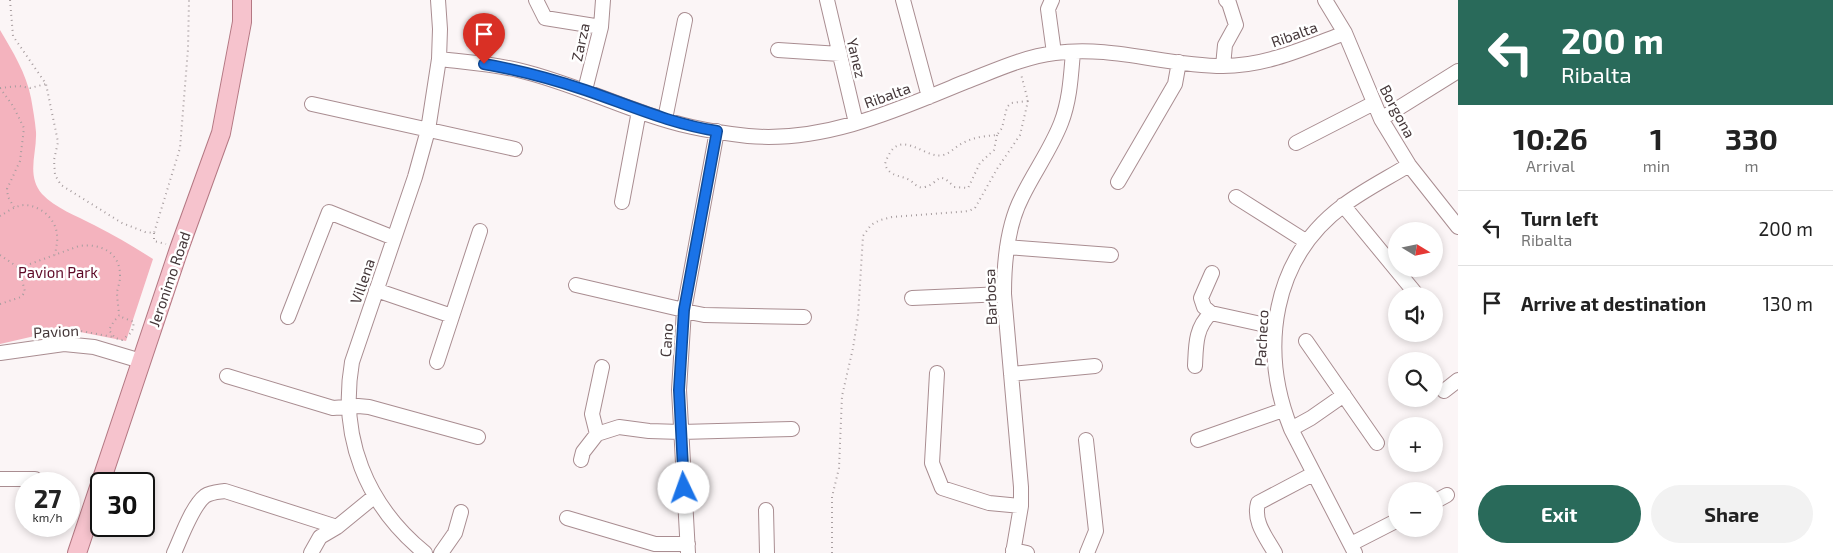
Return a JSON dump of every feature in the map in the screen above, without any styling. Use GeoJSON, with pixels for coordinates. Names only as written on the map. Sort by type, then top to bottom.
{"type":"FeatureCollection","features":[{"type":"Feature","properties":{"kind":"main road","name":"Jeronimo Road"},"geometry":{"type":"LineString","coordinates":[[77,553],[141,361],[221,133],[242,22],[242,0]]}},
{"type":"Feature","properties":{"kind":"street","name":"Villena"},"geometry":{"type":"LineString","coordinates":[[425,553],[394,522],[374,496],[351,436],[348,386],[352,362],[428,130],[439,59],[440,29],[438,0]]}},
{"type":"Feature","properties":{"kind":"street"},"geometry":{"type":"LineString","coordinates":[[536,0],[545,18],[601,27]]}},
{"type":"Feature","properties":{"kind":"street","name":"Zarza"},"geometry":{"type":"LineString","coordinates":[[585,90],[601,27],[603,0]]}},
{"type":"Feature","properties":{"kind":"street","name":"Yanez"},"geometry":{"type":"LineString","coordinates":[[826,0],[856,123]]}},
{"type":"Feature","properties":{"kind":"street"},"geometry":{"type":"LineString","coordinates":[[903,0],[930,97]]}},
{"type":"Feature","properties":{"kind":"street"},"geometry":{"type":"LineString","coordinates":[[1052,0],[1048,9],[1054,53]]}},
{"type":"Feature","properties":{"kind":"street"},"geometry":{"type":"LineString","coordinates":[[1223,66],[1225,45],[1236,24],[1226,0]]}},
{"type":"Feature","properties":{"kind":"street","name":"Borgona"},"geometry":{"type":"LineString","coordinates":[[1325,0],[1345,33],[1381,119],[1409,165],[1458,227]]}},
{"type":"Feature","properties":{"kind":"street"},"geometry":{"type":"LineString","coordinates":[[665,119],[685,20]]}},
{"type":"Feature","properties":{"kind":"street","name":"Ribalta"},"geometry":{"type":"LineString","coordinates":[[439,59],[519,70],[585,90],[692,127],[750,136],[785,136],[823,132],[856,123],[930,97],[1008,65],[1054,53],[1099,51],[1223,66],[1270,60],[1345,33]]}},
{"type":"Feature","properties":{"kind":"street"},"geometry":{"type":"LineString","coordinates":[[778,50],[840,54]]}},
{"type":"Feature","properties":{"kind":"street","name":"Barbosa"},"geometry":{"type":"LineString","coordinates":[[1013,552],[1021,506],[1020,469],[1004,294],[1004,269],[1007,247],[1021,198],[1061,123],[1070,87],[1072,52]]}},
{"type":"Feature","properties":{"kind":"street"},"geometry":{"type":"LineString","coordinates":[[1118,182],[1175,84],[1179,62]]}},
{"type":"Feature","properties":{"kind":"street"},"geometry":{"type":"LineString","coordinates":[[1381,119],[1458,71]]}},
{"type":"Feature","properties":{"kind":"street"},"geometry":{"type":"LineString","coordinates":[[312,104],[515,149]]}},
{"type":"Feature","properties":{"kind":"street"},"geometry":{"type":"LineString","coordinates":[[1296,143],[1374,104]]}},
{"type":"Feature","properties":{"kind":"street"},"geometry":{"type":"LineString","coordinates":[[622,202],[639,110]]}},
{"type":"Feature","properties":{"kind":"street","name":"Cano"},"geometry":{"type":"LineString","coordinates":[[688,548],[679,390],[684,311],[717,131]]}},
{"type":"Feature","properties":{"kind":"street","name":"Pacheco"},"geometry":{"type":"LineString","coordinates":[[1353,548],[1283,410],[1276,381],[1273,352],[1278,306],[1295,260],[1322,225],[1344,205],[1409,165]]}},
{"type":"Feature","properties":{"kind":"street"},"geometry":{"type":"LineString","coordinates":[[1236,197],[1307,242]]}},
{"type":"Feature","properties":{"kind":"street"},"geometry":{"type":"LineString","coordinates":[[1344,205],[1411,287]]}},
{"type":"Feature","properties":{"kind":"street"},"geometry":{"type":"LineString","coordinates":[[288,317],[329,212],[394,238]]}},
{"type":"Feature","properties":{"kind":"street"},"geometry":{"type":"LineString","coordinates":[[437,362],[480,231]]}},
{"type":"Feature","properties":{"kind":"street"},"geometry":{"type":"LineString","coordinates":[[1007,247],[1111,255]]}},
{"type":"Feature","properties":{"kind":"street"},"geometry":{"type":"LineString","coordinates":[[1212,273],[1201,298],[1204,307],[1211,314],[1275,327]]}},
{"type":"Feature","properties":{"kind":"street"},"geometry":{"type":"LineString","coordinates":[[576,285],[704,315],[804,317]]}},
{"type":"Feature","properties":{"kind":"street"},"geometry":{"type":"LineString","coordinates":[[376,290],[452,316]]}},
{"type":"Feature","properties":{"kind":"street"},"geometry":{"type":"LineString","coordinates":[[912,298],[1004,294]]}},
{"type":"Feature","properties":{"kind":"street"},"geometry":{"type":"LineString","coordinates":[[1195,366],[1197,332],[1203,320],[1211,314]]}},
{"type":"Feature","properties":{"kind":"street"},"geometry":{"type":"LineString","coordinates":[[1306,341],[1377,443]]}},
{"type":"Feature","properties":{"kind":"street","name":"Pavion"},"geometry":{"type":"LineString","coordinates":[[0,353],[64,344],[94,346],[141,361]]}},
{"type":"Feature","properties":{"kind":"street"},"geometry":{"type":"LineString","coordinates":[[1011,374],[1095,366]]}},
{"type":"Feature","properties":{"kind":"street"},"geometry":{"type":"LineString","coordinates":[[597,434],[592,414],[602,367]]}},
{"type":"Feature","properties":{"kind":"street"},"geometry":{"type":"LineString","coordinates":[[937,373],[932,463],[942,488],[982,501],[1021,506]]}},
{"type":"Feature","properties":{"kind":"street"},"geometry":{"type":"LineString","coordinates":[[227,376],[333,408],[369,407],[478,437]]}},
{"type":"Feature","properties":{"kind":"street"},"geometry":{"type":"LineString","coordinates":[[1444,392],[1458,380]]}},
{"type":"Feature","properties":{"kind":"street"},"geometry":{"type":"LineString","coordinates":[[1291,428],[1311,418],[1344,395]]}},
{"type":"Feature","properties":{"kind":"street"},"geometry":{"type":"LineString","coordinates":[[1198,440],[1283,410]]}},
{"type":"Feature","properties":{"kind":"street"},"geometry":{"type":"LineString","coordinates":[[581,460],[582,452],[597,434],[618,427],[649,431],[681,432],[792,429]]}},
{"type":"Feature","properties":{"kind":"street"},"geometry":{"type":"LineString","coordinates":[[1086,440],[1096,531],[1087,553]]}},
{"type":"Feature","properties":{"kind":"street"},"geometry":{"type":"LineString","coordinates":[[1275,553],[1258,522],[1256,512],[1258,503],[1314,474]]}},
{"type":"Feature","properties":{"kind":"street"},"geometry":{"type":"LineString","coordinates":[[0,479],[15,479]]}},
{"type":"Feature","properties":{"kind":"street"},"geometry":{"type":"LineString","coordinates":[[174,553],[197,504],[205,496],[214,492],[225,491],[337,527]]}},
{"type":"Feature","properties":{"kind":"street"},"geometry":{"type":"LineString","coordinates":[[1443,497],[1447,495]]}},
{"type":"Feature","properties":{"kind":"street"},"geometry":{"type":"LineString","coordinates":[[311,553],[320,538],[337,527],[374,496]]}},
{"type":"Feature","properties":{"kind":"street"},"geometry":{"type":"LineString","coordinates":[[766,510],[767,553]]}},
{"type":"Feature","properties":{"kind":"street"},"geometry":{"type":"LineString","coordinates":[[441,553],[455,533],[461,512]]}},
{"type":"Feature","properties":{"kind":"street"},"geometry":{"type":"LineString","coordinates":[[567,518],[655,544],[688,548]]}},
{"type":"Feature","properties":{"kind":"street"},"geometry":{"type":"LineString","coordinates":[[1353,548],[1388,526]]}},
{"type":"Feature","properties":{"kind":"street"},"geometry":{"type":"LineString","coordinates":[[1013,552],[1028,553]]}},
{"type":"Feature","properties":{"kind":"path"},"geometry":{"type":"LineString","coordinates":[[10,0],[13,36],[46,84],[58,142],[54,160],[55,175],[61,185],[122,223],[144,232],[154,233]]}},
{"type":"Feature","properties":{"kind":"path"},"geometry":{"type":"LineString","coordinates":[[180,249],[154,241],[154,233],[180,148],[188,49],[189,0]]}},
{"type":"Feature","properties":{"kind":"path"},"geometry":{"type":"LineString","coordinates":[[14,207],[8,197],[8,189],[20,161],[24,128],[13,106],[0,88],[19,86],[30,88],[46,84]]}},
{"type":"Feature","properties":{"kind":"path"},"geometry":{"type":"LineString","coordinates":[[997,136],[984,136],[962,143],[944,155],[937,156],[913,146],[900,145],[894,148],[887,156],[884,164],[889,171],[921,187],[926,187],[937,178],[945,178],[954,187],[968,188],[980,163],[994,150],[1007,107],[1011,103],[1028,101]]}},
{"type":"Feature","properties":{"kind":"path"},"geometry":{"type":"LineString","coordinates":[[0,216],[14,207],[24,205],[45,212],[53,222],[57,234],[55,255]]}},
{"type":"Feature","properties":{"kind":"path"},"geometry":{"type":"LineString","coordinates":[[19,268],[79,246],[101,246],[113,256],[120,267],[121,278],[117,293],[119,316],[109,330],[115,338],[122,340],[132,332],[134,322],[119,316]]}},
{"type":"Feature","properties":{"kind":"path"},"geometry":{"type":"LineString","coordinates":[[0,255],[19,268],[25,292],[21,297],[0,304]]}},
{"type":"Feature","properties":{"kind":"green space","name":"Pavion Park"},"geometry":{"type":"Polygon","coordinates":[[[0,30],[18,63],[29,89],[36,132],[33,172],[37,187],[47,199],[60,208],[109,233],[153,259],[126,341],[65,329],[0,344],[0,30]]]}},
{"type":"Feature","properties":{"kind":"route"},"geometry":{"type":"LineString","coordinates":[[484,64],[519,70],[585,90],[665,119],[692,127],[717,131],[684,310],[679,390],[684,488]]}}]}
